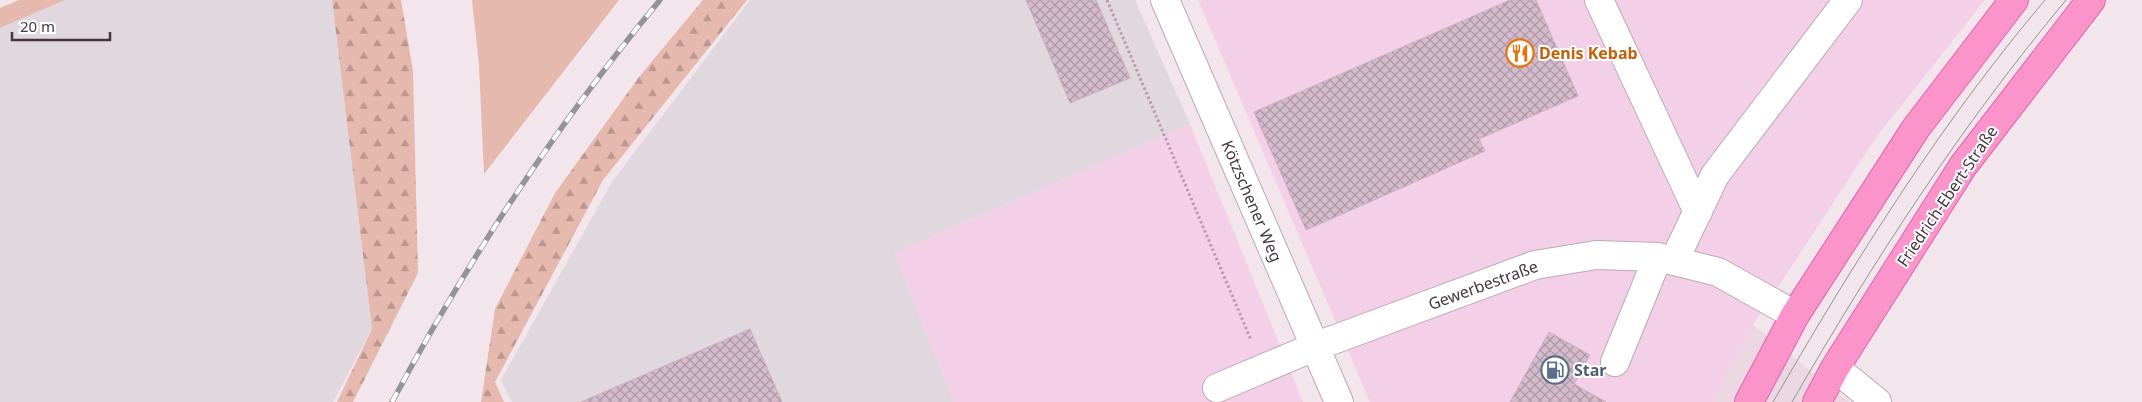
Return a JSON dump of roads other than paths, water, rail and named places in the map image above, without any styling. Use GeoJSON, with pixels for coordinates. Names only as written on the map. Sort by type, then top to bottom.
{"type":"FeatureCollection","features":[{"type":"Feature","properties":{"kind":"main road"},"geometry":{"type":"LineString","coordinates":[[1749,402],[1795,315],[1916,128],[2014,0]]}},
{"type":"Feature","properties":{"kind":"main road","name":"Friedrich-Ebert-Straße"},"geometry":{"type":"LineString","coordinates":[[1817,402],[1836,368],[1963,166],[2091,0]]}},
{"type":"Feature","properties":{"kind":"street","name":"Kötzschener Weg"},"geometry":{"type":"LineString","coordinates":[[1165,0],[1339,402]]}},
{"type":"Feature","properties":{"kind":"street"},"geometry":{"type":"LineString","coordinates":[[1599,0],[1698,212]]}},
{"type":"Feature","properties":{"kind":"street"},"geometry":{"type":"LineString","coordinates":[[1615,362],[1666,259],[1698,212],[1715,175],[1848,0]]}},
{"type":"Feature","properties":{"kind":"street","name":"Gewerbestraße"},"geometry":{"type":"LineString","coordinates":[[1217,388],[1314,347],[1535,265],[1596,255],[1666,259],[1718,272],[1795,315]]}},
{"type":"Feature","properties":{"kind":"street"},"geometry":{"type":"LineString","coordinates":[[1836,368],[1876,402]]}},
{"type":"Feature","properties":{"kind":"tram line"},"geometry":{"type":"LineString","coordinates":[[1773,402],[1835,298],[1900,195],[1970,95],[2045,0]]}},
{"type":"Feature","properties":{"kind":"tram line"},"geometry":{"type":"LineString","coordinates":[[1792,402],[1855,297],[1920,195],[1990,96],[2066,0]]}},
{"type":"Feature","properties":{"kind":"railway"},"geometry":{"type":"LineString","coordinates":[[392,402],[451,297],[516,194],[585,95],[660,0]]}},
{"type":"Feature","properties":{"kind":"place","name":"Denis Kebab"},"geometry":{"type":"Point","coordinates":[1520,53]}},
{"type":"Feature","properties":{"kind":"place","name":"Star"},"geometry":{"type":"Point","coordinates":[1555,370]}}]}
